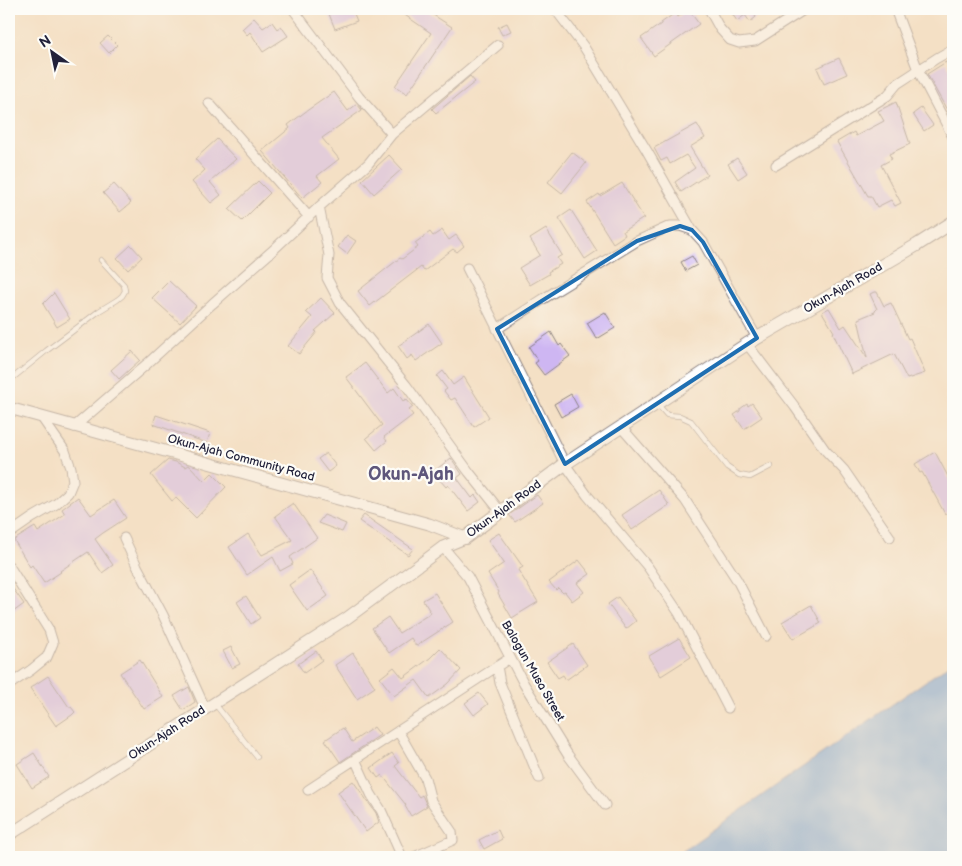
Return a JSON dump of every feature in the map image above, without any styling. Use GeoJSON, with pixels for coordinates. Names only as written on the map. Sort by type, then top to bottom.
{"type":"FeatureCollection","features":[{"type":"Feature","properties":{"kind":"main road","name":"Okun-Ajah Road"},"geometry":{"type":"LineString","coordinates":[[465,538],[565,464],[752,341],[953,222]]}},
{"type":"Feature","properties":{"kind":"street"},"geometry":{"type":"LineString","coordinates":[[292,9],[359,97],[392,134]]}},
{"type":"Feature","properties":{"kind":"street"},"geometry":{"type":"LineString","coordinates":[[555,9],[584,47],[692,230],[703,242],[752,341],[825,450],[844,470],[890,537]]}},
{"type":"Feature","properties":{"kind":"street"},"geometry":{"type":"LineString","coordinates":[[710,9],[720,29],[730,40],[739,43],[756,40],[805,9]]}},
{"type":"Feature","properties":{"kind":"street"},"geometry":{"type":"LineString","coordinates":[[895,9],[918,70],[953,137]]}},
{"type":"Feature","properties":{"kind":"street"},"geometry":{"type":"LineString","coordinates":[[74,427],[148,363],[368,164],[392,134],[498,45]]}},
{"type":"Feature","properties":{"kind":"street"},"geometry":{"type":"LineString","coordinates":[[776,165],[887,96],[897,84],[953,49]]}},
{"type":"Feature","properties":{"kind":"street"},"geometry":{"type":"LineString","coordinates":[[208,103],[309,217]]}},
{"type":"Feature","properties":{"kind":"street"},"geometry":{"type":"LineString","coordinates":[[319,207],[329,255],[327,278],[340,303],[406,385],[469,472],[501,512]]}},
{"type":"Feature","properties":{"kind":"street"},"geometry":{"type":"LineString","coordinates":[[497,330],[542,299],[637,241],[670,226],[680,226],[692,230]]}},
{"type":"Feature","properties":{"kind":"street"},"geometry":{"type":"LineString","coordinates":[[467,268],[565,464],[587,495],[654,575],[679,613],[728,708]]}},
{"type":"Feature","properties":{"kind":"street","name":"Okun-Ajah Community Road"},"geometry":{"type":"LineString","coordinates":[[9,408],[429,524],[465,538]]}},
{"type":"Feature","properties":{"kind":"street"},"geometry":{"type":"LineString","coordinates":[[9,534],[56,504],[68,493],[73,481],[65,451],[42,418]]}},
{"type":"Feature","properties":{"kind":"street"},"geometry":{"type":"LineString","coordinates":[[620,427],[685,500],[737,580],[766,636]]}},
{"type":"Feature","properties":{"kind":"street"},"geometry":{"type":"LineString","coordinates":[[429,524],[443,547]]}},
{"type":"Feature","properties":{"kind":"street"},"geometry":{"type":"LineString","coordinates":[[124,538],[210,706]]}},
{"type":"Feature","properties":{"kind":"street","name":"Okun-Ajah Road"},"geometry":{"type":"LineString","coordinates":[[9,835],[347,618],[443,547],[465,538]]}},
{"type":"Feature","properties":{"kind":"street","name":"Balogun Musa Street"},"geometry":{"type":"LineString","coordinates":[[443,547],[468,577],[524,684],[568,756],[605,805]]}},
{"type":"Feature","properties":{"kind":"street"},"geometry":{"type":"LineString","coordinates":[[9,566],[49,630],[53,643],[47,657],[9,685]]}},
{"type":"Feature","properties":{"kind":"street"},"geometry":{"type":"LineString","coordinates":[[308,790],[510,658]]}},
{"type":"Feature","properties":{"kind":"street"},"geometry":{"type":"LineString","coordinates":[[497,666],[500,684],[539,778]]}},
{"type":"Feature","properties":{"kind":"street"},"geometry":{"type":"LineString","coordinates":[[398,731],[424,778],[431,801],[452,832],[453,840],[414,857]]}},
{"type":"Feature","properties":{"kind":"street"},"geometry":{"type":"LineString","coordinates":[[355,759],[402,857]]}},
{"type":"Feature","properties":{"kind":"lane"},"geometry":{"type":"LineString","coordinates":[[9,381],[52,346],[122,296],[125,291],[124,285],[101,260]]}},
{"type":"Feature","properties":{"kind":"lane"},"geometry":{"type":"LineString","coordinates":[[657,404],[667,415],[680,416],[691,421],[727,467],[739,475],[750,477],[771,466]]}},
{"type":"Feature","properties":{"kind":"lane"},"geometry":{"type":"LineString","coordinates":[[210,706],[257,757]]}},
{"type":"Feature","properties":{"kind":"highlighted area"},"geometry":{"type":"Polygon","coordinates":[[[680,226],[692,230],[703,242],[757,338],[565,464],[497,329],[637,241],[680,226]]]}},
{"type":"Feature","properties":{"kind":"water"},"geometry":{"type":"Polygon","coordinates":[[[953,662],[953,857],[674,857],[953,662]]]}},
{"type":"Feature","properties":{"kind":"building"},"geometry":{"type":"Polygon","coordinates":[[[327,9],[352,9],[357,21],[335,29],[327,9]]]}},
{"type":"Feature","properties":{"kind":"building"},"geometry":{"type":"Polygon","coordinates":[[[396,9],[424,9],[452,27],[407,94],[395,86],[431,33],[396,9]]]}},
{"type":"Feature","properties":{"kind":"building"},"geometry":{"type":"Polygon","coordinates":[[[688,9],[699,24],[654,56],[641,38],[675,13],[678,17],[688,9]]]}},
{"type":"Feature","properties":{"kind":"building"},"geometry":{"type":"Polygon","coordinates":[[[729,9],[754,9],[752,10],[756,17],[750,22],[745,15],[737,21],[729,9]]]}},
{"type":"Feature","properties":{"kind":"building"},"geometry":{"type":"Polygon","coordinates":[[[254,18],[263,28],[272,22],[277,29],[281,26],[288,36],[263,52],[250,32],[247,35],[242,29],[254,18]]]}},
{"type":"Feature","properties":{"kind":"building"},"geometry":{"type":"Polygon","coordinates":[[[507,23],[511,31],[502,35],[498,27],[507,23]]]}},
{"type":"Feature","properties":{"kind":"building"},"geometry":{"type":"Polygon","coordinates":[[[108,36],[117,45],[109,53],[100,43],[108,36]]]}},
{"type":"Feature","properties":{"kind":"building"},"geometry":{"type":"Polygon","coordinates":[[[839,58],[847,74],[824,84],[817,68],[839,58]]]}},
{"type":"Feature","properties":{"kind":"building"},"geometry":{"type":"Polygon","coordinates":[[[946,62],[953,74],[953,121],[927,74],[946,62]]]}},
{"type":"Feature","properties":{"kind":"building"},"geometry":{"type":"Polygon","coordinates":[[[470,76],[475,82],[436,113],[432,109],[470,76]]]}},
{"type":"Feature","properties":{"kind":"building"},"geometry":{"type":"Polygon","coordinates":[[[334,92],[348,111],[357,104],[362,110],[322,138],[339,159],[317,176],[322,182],[302,198],[262,151],[290,128],[288,125],[334,92]]]}},
{"type":"Feature","properties":{"kind":"building"},"geometry":{"type":"Polygon","coordinates":[[[896,102],[910,144],[889,154],[892,159],[881,165],[901,203],[895,206],[891,200],[877,207],[871,196],[868,196],[837,142],[854,132],[856,136],[884,121],[878,111],[896,102]]]}},
{"type":"Feature","properties":{"kind":"building"},"geometry":{"type":"Polygon","coordinates":[[[921,108],[933,125],[924,131],[913,114],[921,108]]]}},
{"type":"Feature","properties":{"kind":"building"},"geometry":{"type":"Polygon","coordinates":[[[697,124],[705,138],[690,147],[707,175],[681,192],[675,182],[695,168],[686,155],[670,164],[667,158],[661,161],[654,148],[697,124]]]}},
{"type":"Feature","properties":{"kind":"building"},"geometry":{"type":"Polygon","coordinates":[[[217,139],[236,159],[210,182],[221,195],[211,203],[192,182],[205,170],[195,159],[217,139]]]}},
{"type":"Feature","properties":{"kind":"building"},"geometry":{"type":"Polygon","coordinates":[[[572,152],[586,163],[562,193],[548,182],[572,152]]]}},
{"type":"Feature","properties":{"kind":"building"},"geometry":{"type":"Polygon","coordinates":[[[389,155],[402,169],[374,194],[362,180],[389,155]]]}},
{"type":"Feature","properties":{"kind":"building"},"geometry":{"type":"Polygon","coordinates":[[[737,158],[747,173],[738,179],[728,164],[737,158]]]}},
{"type":"Feature","properties":{"kind":"building"},"geometry":{"type":"Polygon","coordinates":[[[258,181],[270,193],[242,221],[229,209],[258,181]]]}},
{"type":"Feature","properties":{"kind":"building"},"geometry":{"type":"Polygon","coordinates":[[[622,183],[644,218],[623,231],[625,235],[613,243],[587,202],[622,183]]]}},
{"type":"Feature","properties":{"kind":"building"},"geometry":{"type":"Polygon","coordinates":[[[114,184],[131,203],[120,212],[103,193],[114,184]]]}},
{"type":"Feature","properties":{"kind":"building"},"geometry":{"type":"Polygon","coordinates":[[[571,210],[597,251],[585,259],[559,218],[571,210]]]}},
{"type":"Feature","properties":{"kind":"building"},"geometry":{"type":"Polygon","coordinates":[[[546,229],[562,255],[557,258],[561,264],[548,272],[549,274],[530,285],[519,268],[540,255],[530,239],[546,229]]]}},
{"type":"Feature","properties":{"kind":"building"},"geometry":{"type":"Polygon","coordinates":[[[442,230],[449,240],[456,235],[464,246],[457,252],[453,249],[424,271],[421,267],[370,306],[358,291],[400,258],[402,259],[418,247],[415,243],[430,232],[433,236],[442,230]]]}},
{"type":"Feature","properties":{"kind":"building"},"geometry":{"type":"Polygon","coordinates":[[[347,235],[356,241],[347,254],[338,247],[347,235]]]}},
{"type":"Feature","properties":{"kind":"building"},"geometry":{"type":"Polygon","coordinates":[[[131,245],[142,257],[128,270],[117,258],[131,245]]]}},
{"type":"Feature","properties":{"kind":"building"},"geometry":{"type":"Polygon","coordinates":[[[692,256],[697,265],[686,271],[681,262],[692,256]]]}},
{"type":"Feature","properties":{"kind":"building"},"geometry":{"type":"Polygon","coordinates":[[[169,281],[196,306],[180,323],[152,298],[169,281]]]}},
{"type":"Feature","properties":{"kind":"building"},"geometry":{"type":"Polygon","coordinates":[[[877,292],[884,306],[891,303],[908,339],[910,338],[925,373],[907,379],[894,354],[852,374],[834,332],[822,312],[829,308],[841,328],[845,325],[867,358],[858,319],[875,312],[877,309],[870,294],[877,292]]]}},
{"type":"Feature","properties":{"kind":"building"},"geometry":{"type":"Polygon","coordinates":[[[54,293],[70,319],[57,327],[43,304],[54,293]]]}},
{"type":"Feature","properties":{"kind":"building"},"geometry":{"type":"Polygon","coordinates":[[[321,298],[335,313],[315,331],[317,332],[299,354],[288,346],[312,317],[306,312],[321,298]]]}},
{"type":"Feature","properties":{"kind":"building"},"geometry":{"type":"Polygon","coordinates":[[[605,312],[615,328],[597,339],[587,323],[605,312]]]}},
{"type":"Feature","properties":{"kind":"building"},"geometry":{"type":"Polygon","coordinates":[[[429,324],[442,343],[416,361],[412,355],[407,359],[398,346],[429,324]]]}},
{"type":"Feature","properties":{"kind":"building"},"geometry":{"type":"Polygon","coordinates":[[[551,332],[559,346],[561,344],[570,356],[544,375],[535,363],[538,361],[529,347],[551,332]]]}},
{"type":"Feature","properties":{"kind":"building"},"geometry":{"type":"Polygon","coordinates":[[[132,351],[140,360],[119,379],[111,370],[132,351]]]}},
{"type":"Feature","properties":{"kind":"building"},"geometry":{"type":"Polygon","coordinates":[[[365,363],[388,393],[394,388],[403,401],[406,399],[413,407],[409,410],[413,415],[384,437],[387,441],[376,450],[366,438],[382,425],[346,377],[365,363]]]}},
{"type":"Feature","properties":{"kind":"building"},"geometry":{"type":"Polygon","coordinates":[[[443,371],[453,385],[464,377],[489,417],[474,427],[455,398],[451,400],[444,391],[447,389],[437,376],[443,371]]]}},
{"type":"Feature","properties":{"kind":"building"},"geometry":{"type":"Polygon","coordinates":[[[571,394],[578,407],[561,417],[554,404],[571,394]]]}},
{"type":"Feature","properties":{"kind":"building"},"geometry":{"type":"Polygon","coordinates":[[[752,403],[762,417],[744,429],[734,415],[747,404],[748,406],[752,403]]]}},
{"type":"Feature","properties":{"kind":"building"},"geometry":{"type":"Polygon","coordinates":[[[156,415],[210,433],[207,443],[153,424],[156,415]]]}},
{"type":"Feature","properties":{"kind":"building"},"geometry":{"type":"Polygon","coordinates":[[[935,452],[953,486],[953,510],[945,514],[922,472],[920,473],[915,464],[935,452]]]}},
{"type":"Feature","properties":{"kind":"building"},"geometry":{"type":"Polygon","coordinates":[[[326,453],[336,466],[328,472],[318,459],[326,453]]]}},
{"type":"Feature","properties":{"kind":"building"},"geometry":{"type":"Polygon","coordinates":[[[451,458],[462,474],[457,478],[472,498],[475,495],[480,502],[468,511],[448,485],[446,487],[433,472],[451,458]]]}},
{"type":"Feature","properties":{"kind":"building"},"geometry":{"type":"Polygon","coordinates":[[[168,460],[185,467],[190,466],[204,481],[212,473],[226,487],[196,518],[176,498],[172,501],[151,475],[168,460]]]}},
{"type":"Feature","properties":{"kind":"building"},"geometry":{"type":"Polygon","coordinates":[[[659,490],[669,505],[632,530],[622,515],[659,490]]]}},
{"type":"Feature","properties":{"kind":"building"},"geometry":{"type":"Polygon","coordinates":[[[537,495],[543,503],[515,522],[509,515],[537,495]]]}},
{"type":"Feature","properties":{"kind":"building"},"geometry":{"type":"Polygon","coordinates":[[[78,497],[91,515],[114,500],[126,518],[95,539],[113,565],[102,573],[88,552],[44,583],[32,565],[30,567],[14,540],[35,527],[38,532],[65,514],[62,509],[78,497]]]}},
{"type":"Feature","properties":{"kind":"building"},"geometry":{"type":"Polygon","coordinates":[[[293,503],[317,538],[290,557],[293,564],[280,571],[273,557],[247,575],[229,547],[248,534],[262,555],[292,540],[275,516],[293,503]]]}},
{"type":"Feature","properties":{"kind":"building"},"geometry":{"type":"Polygon","coordinates":[[[324,515],[346,524],[342,532],[318,523],[324,515]]]}},
{"type":"Feature","properties":{"kind":"building"},"geometry":{"type":"Polygon","coordinates":[[[364,515],[413,549],[408,555],[359,521],[364,515]]]}},
{"type":"Feature","properties":{"kind":"building"},"geometry":{"type":"Polygon","coordinates":[[[499,533],[523,567],[518,570],[538,602],[512,618],[488,574],[504,563],[488,540],[499,533]]]}},
{"type":"Feature","properties":{"kind":"building"},"geometry":{"type":"Polygon","coordinates":[[[579,560],[590,574],[577,583],[584,592],[572,601],[565,592],[563,593],[558,588],[556,590],[549,582],[579,560]]]}},
{"type":"Feature","properties":{"kind":"building"},"geometry":{"type":"Polygon","coordinates":[[[310,570],[328,596],[307,611],[289,585],[310,570]]]}},
{"type":"Feature","properties":{"kind":"building"},"geometry":{"type":"Polygon","coordinates":[[[9,583],[24,604],[9,615],[9,583]]]}},
{"type":"Feature","properties":{"kind":"building"},"geometry":{"type":"Polygon","coordinates":[[[435,593],[453,622],[416,646],[411,638],[389,653],[372,628],[388,617],[399,633],[431,613],[423,600],[435,593]]]}},
{"type":"Feature","properties":{"kind":"building"},"geometry":{"type":"Polygon","coordinates":[[[246,596],[260,618],[251,624],[237,602],[246,596]]]}},
{"type":"Feature","properties":{"kind":"building"},"geometry":{"type":"Polygon","coordinates":[[[618,597],[636,621],[626,629],[608,604],[618,597]]]}},
{"type":"Feature","properties":{"kind":"building"},"geometry":{"type":"Polygon","coordinates":[[[811,605],[821,623],[793,639],[782,622],[811,605]]]}},
{"type":"Feature","properties":{"kind":"building"},"geometry":{"type":"Polygon","coordinates":[[[679,638],[691,657],[661,676],[649,656],[679,638]]]}},
{"type":"Feature","properties":{"kind":"building"},"geometry":{"type":"Polygon","coordinates":[[[573,644],[587,665],[566,680],[563,675],[558,678],[547,662],[573,644]]]}},
{"type":"Feature","properties":{"kind":"building"},"geometry":{"type":"Polygon","coordinates":[[[231,647],[240,664],[232,668],[223,651],[231,647]]]}},
{"type":"Feature","properties":{"kind":"building"},"geometry":{"type":"Polygon","coordinates":[[[440,648],[461,670],[448,684],[429,698],[416,680],[394,696],[380,678],[394,667],[403,678],[440,648]]]}},
{"type":"Feature","properties":{"kind":"building"},"geometry":{"type":"Polygon","coordinates":[[[316,651],[322,660],[304,673],[298,664],[316,651]]]}},
{"type":"Feature","properties":{"kind":"building"},"geometry":{"type":"Polygon","coordinates":[[[353,653],[375,687],[357,699],[335,665],[353,653]]]}},
{"type":"Feature","properties":{"kind":"building"},"geometry":{"type":"Polygon","coordinates":[[[140,660],[163,697],[144,709],[120,673],[140,660]]]}},
{"type":"Feature","properties":{"kind":"building"},"geometry":{"type":"Polygon","coordinates":[[[48,676],[69,707],[75,712],[56,726],[30,688],[48,676]]]}},
{"type":"Feature","properties":{"kind":"building"},"geometry":{"type":"Polygon","coordinates":[[[189,687],[195,702],[183,710],[174,696],[189,687]]]}},
{"type":"Feature","properties":{"kind":"building"},"geometry":{"type":"Polygon","coordinates":[[[479,693],[488,704],[474,715],[465,703],[479,693]]]}},
{"type":"Feature","properties":{"kind":"building"},"geometry":{"type":"Polygon","coordinates":[[[374,727],[380,735],[340,762],[325,740],[343,728],[352,742],[374,727]]]}},
{"type":"Feature","properties":{"kind":"building"},"geometry":{"type":"Polygon","coordinates":[[[34,753],[49,777],[32,788],[17,764],[34,753]]]}},
{"type":"Feature","properties":{"kind":"building"},"geometry":{"type":"Polygon","coordinates":[[[392,753],[399,763],[395,766],[419,797],[422,795],[427,806],[411,816],[406,805],[382,775],[378,778],[371,768],[392,753]]]}},
{"type":"Feature","properties":{"kind":"building"},"geometry":{"type":"Polygon","coordinates":[[[353,781],[376,813],[379,822],[366,832],[338,792],[353,781]]]}},
{"type":"Feature","properties":{"kind":"building"},"geometry":{"type":"Polygon","coordinates":[[[498,830],[502,839],[484,849],[479,840],[498,830]]]}},
{"type":"Feature","properties":{"kind":"district","name":"Okun-Ajah"},"geometry":{"type":"Point","coordinates":[411,474]}}]}
